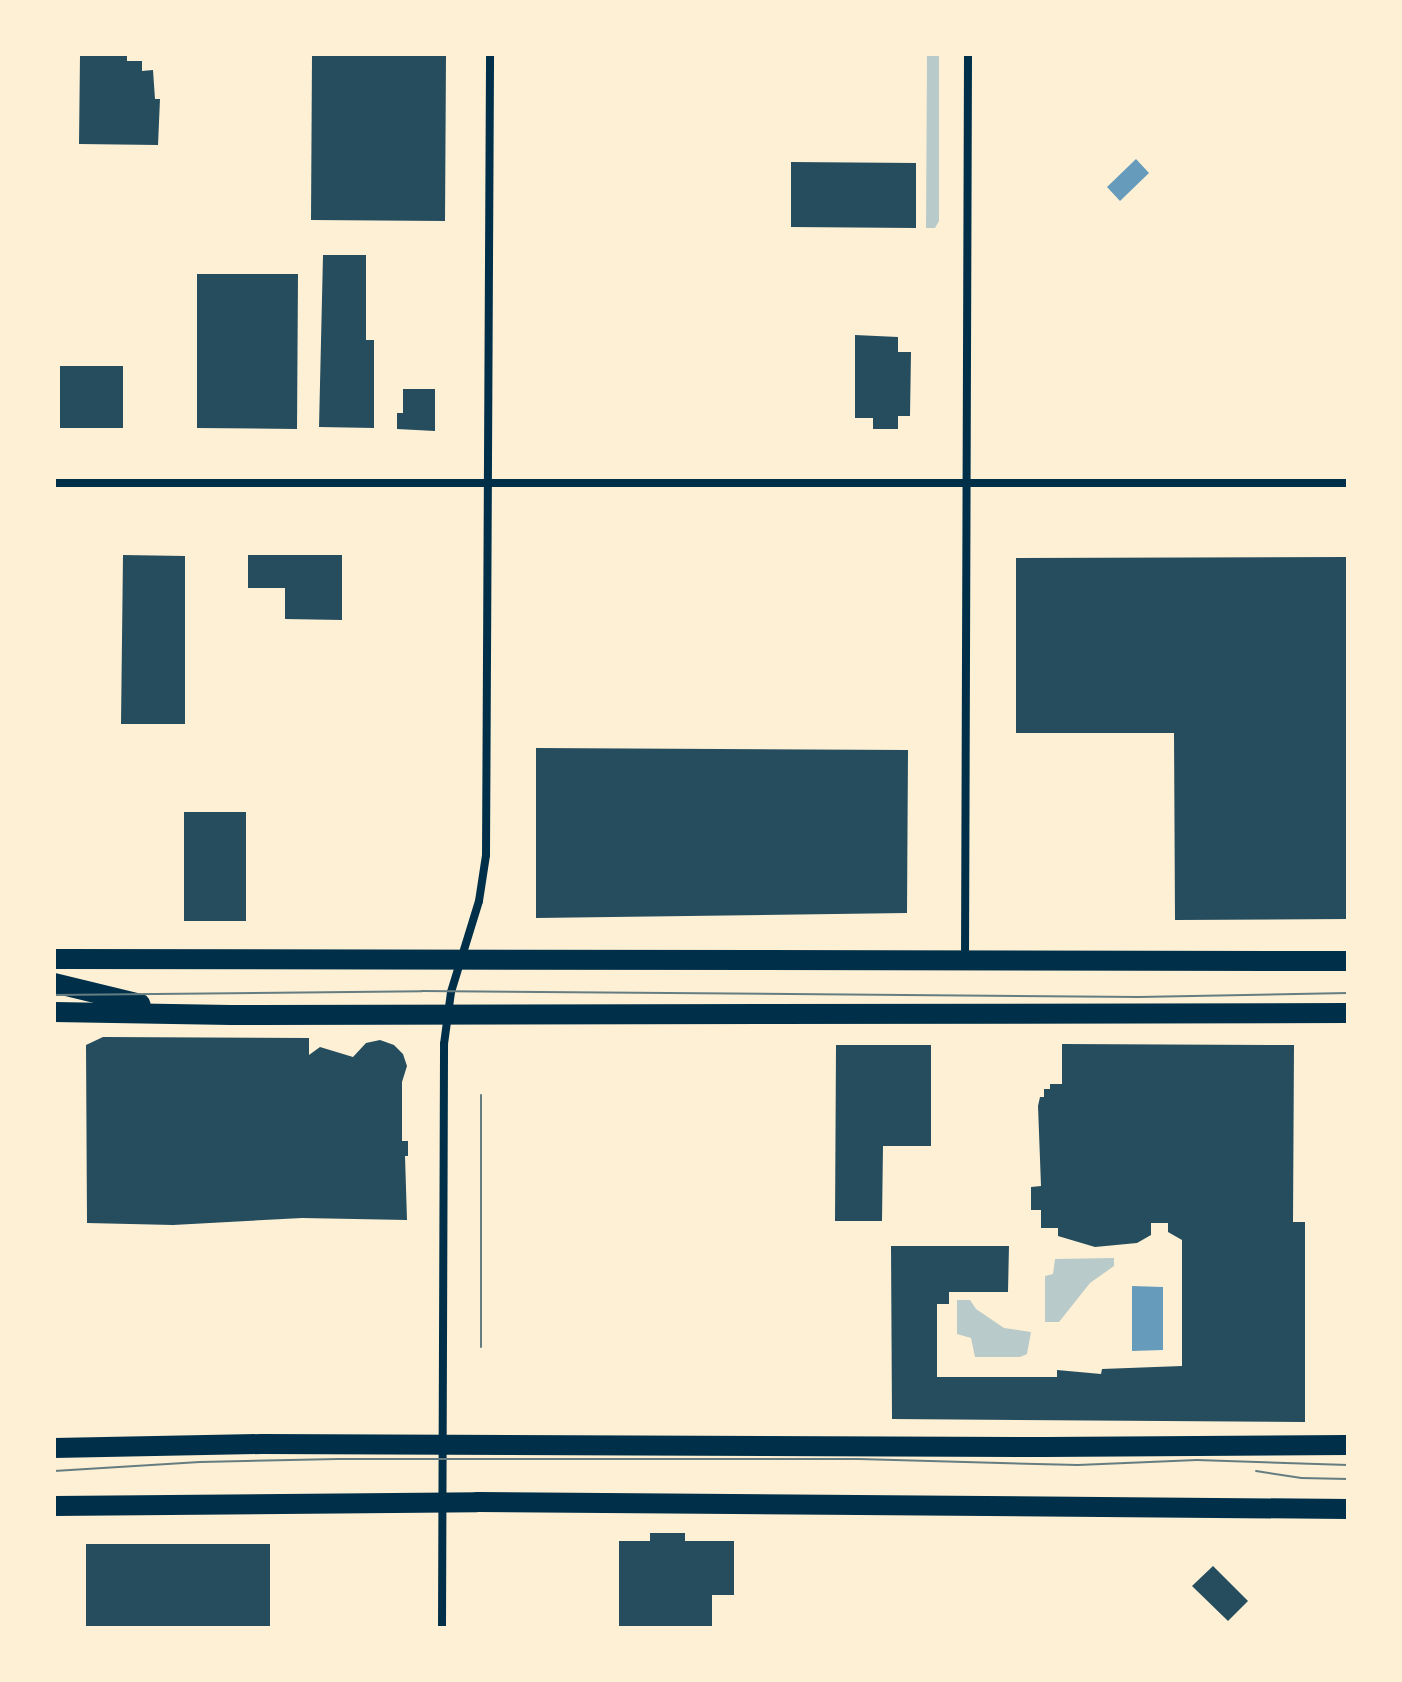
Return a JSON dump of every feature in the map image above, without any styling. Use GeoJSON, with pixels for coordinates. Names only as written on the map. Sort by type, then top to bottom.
{"type":"FeatureCollection","features":[{"type":"Feature","properties":{"kind":"main road"},"geometry":{"type":"LineString","coordinates":[[54,959],[1348,961]]}},
{"type":"Feature","properties":{"kind":"main road"},"geometry":{"type":"LineString","coordinates":[[54,983],[146,1005],[231,1015]]}},
{"type":"Feature","properties":{"kind":"main road"},"geometry":{"type":"LineString","coordinates":[[54,1012],[231,1015],[1348,1013]]}},
{"type":"Feature","properties":{"kind":"main road"},"geometry":{"type":"LineString","coordinates":[[54,1448],[443,1444],[1348,1445]]}},
{"type":"Feature","properties":{"kind":"main road"},"geometry":{"type":"LineString","coordinates":[[54,1506],[443,1502],[1348,1509]]}},
{"type":"Feature","properties":{"kind":"street"},"geometry":{"type":"LineString","coordinates":[[442,1628],[447,1014],[479,901],[486,855],[490,54]]}},
{"type":"Feature","properties":{"kind":"street"},"geometry":{"type":"LineString","coordinates":[[965,961],[968,54]]}},
{"type":"Feature","properties":{"kind":"street"},"geometry":{"type":"LineString","coordinates":[[54,483],[1348,483]]}},
{"type":"Feature","properties":{"kind":"shaded area"},"geometry":{"type":"Polygon","coordinates":[[[927,54],[939,54],[939,221],[935,228],[926,228],[927,54]]]}},
{"type":"Feature","properties":{"kind":"shaded area"},"geometry":{"type":"Polygon","coordinates":[[[1114,1258],[1114,1266],[1090,1283],[1059,1322],[1045,1322],[1045,1276],[1053,1274],[1055,1259],[1114,1258]]]}},
{"type":"Feature","properties":{"kind":"shaded area"},"geometry":{"type":"Polygon","coordinates":[[[957,1300],[970,1300],[976,1309],[1004,1328],[1031,1332],[1027,1354],[1020,1357],[975,1357],[971,1338],[957,1334],[957,1300]]]}},
{"type":"Feature","properties":{"kind":"water"},"geometry":{"type":"Polygon","coordinates":[[[1136,159],[1149,173],[1120,201],[1107,187],[1136,159]]]}},
{"type":"Feature","properties":{"kind":"water"},"geometry":{"type":"Polygon","coordinates":[[[1132,1286],[1163,1287],[1163,1350],[1132,1351],[1132,1286]]]}},
{"type":"Feature","properties":{"kind":"building"},"geometry":{"type":"Polygon","coordinates":[[[127,54],[127,61],[142,61],[142,71],[153,70],[155,99],[160,99],[158,145],[79,144],[80,55],[127,54]]]}},
{"type":"Feature","properties":{"kind":"building"},"geometry":{"type":"Polygon","coordinates":[[[312,55],[446,56],[445,221],[311,220],[312,55]]]}},
{"type":"Feature","properties":{"kind":"building"},"geometry":{"type":"Polygon","coordinates":[[[791,162],[916,163],[916,228],[791,227],[791,162]]]}},
{"type":"Feature","properties":{"kind":"building"},"geometry":{"type":"Polygon","coordinates":[[[323,255],[366,255],[366,340],[374,340],[374,428],[319,427],[323,255]]]}},
{"type":"Feature","properties":{"kind":"building"},"geometry":{"type":"Polygon","coordinates":[[[197,274],[298,274],[297,429],[197,428],[197,274]]]}},
{"type":"Feature","properties":{"kind":"building"},"geometry":{"type":"Polygon","coordinates":[[[855,335],[898,337],[898,352],[911,352],[910,416],[898,416],[898,429],[873,429],[873,418],[855,418],[855,335]]]}},
{"type":"Feature","properties":{"kind":"building"},"geometry":{"type":"Polygon","coordinates":[[[60,366],[123,366],[123,428],[60,428],[60,366]]]}},
{"type":"Feature","properties":{"kind":"building"},"geometry":{"type":"Polygon","coordinates":[[[403,389],[435,389],[435,431],[397,429],[397,413],[403,413],[403,389]]]}},
{"type":"Feature","properties":{"kind":"building"},"geometry":{"type":"Polygon","coordinates":[[[123,555],[185,556],[185,724],[121,724],[123,555]]]}},
{"type":"Feature","properties":{"kind":"building"},"geometry":{"type":"Polygon","coordinates":[[[248,555],[342,555],[342,620],[285,619],[285,588],[248,588],[248,555]]]}},
{"type":"Feature","properties":{"kind":"building"},"geometry":{"type":"Polygon","coordinates":[[[1348,557],[1348,919],[1175,920],[1174,733],[1016,733],[1016,558],[1348,557]]]}},
{"type":"Feature","properties":{"kind":"building"},"geometry":{"type":"Polygon","coordinates":[[[536,748],[908,750],[907,913],[536,918],[536,748]]]}},
{"type":"Feature","properties":{"kind":"building"},"geometry":{"type":"Polygon","coordinates":[[[184,812],[246,812],[246,921],[184,921],[184,812]]]}},
{"type":"Feature","properties":{"kind":"building"},"geometry":{"type":"Polygon","coordinates":[[[103,1037],[309,1038],[309,1055],[320,1047],[353,1057],[366,1043],[380,1040],[394,1045],[403,1054],[407,1066],[402,1082],[402,1141],[408,1141],[408,1156],[405,1156],[407,1220],[302,1218],[173,1225],[87,1223],[86,1045],[103,1037]]]}},
{"type":"Feature","properties":{"kind":"building"},"geometry":{"type":"Polygon","coordinates":[[[1062,1044],[1294,1045],[1293,1222],[1305,1222],[1305,1422],[892,1419],[891,1246],[1009,1246],[1008,1292],[949,1292],[949,1304],[937,1304],[937,1377],[1057,1377],[1057,1370],[1101,1374],[1102,1369],[1182,1366],[1182,1240],[1168,1232],[1168,1223],[1151,1223],[1151,1235],[1137,1243],[1095,1247],[1058,1236],[1058,1228],[1041,1228],[1041,1210],[1031,1210],[1031,1187],[1041,1186],[1038,1106],[1040,1097],[1044,1097],[1044,1089],[1050,1089],[1050,1084],[1062,1084],[1062,1044]]]}},
{"type":"Feature","properties":{"kind":"building"},"geometry":{"type":"Polygon","coordinates":[[[836,1045],[931,1045],[931,1146],[883,1146],[882,1221],[835,1221],[836,1045]]]}},
{"type":"Feature","properties":{"kind":"building"},"geometry":{"type":"Polygon","coordinates":[[[650,1533],[685,1533],[685,1541],[734,1541],[734,1595],[712,1595],[712,1628],[619,1628],[619,1541],[650,1541],[650,1533]]]}},
{"type":"Feature","properties":{"kind":"building"},"geometry":{"type":"Polygon","coordinates":[[[86,1544],[270,1544],[270,1628],[86,1628],[86,1544]]]}},
{"type":"Feature","properties":{"kind":"building"},"geometry":{"type":"Polygon","coordinates":[[[1213,1566],[1248,1601],[1228,1621],[1192,1586],[1213,1566]]]}},
{"type":"Feature","properties":{"kind":"tram line"},"geometry":{"type":"LineString","coordinates":[[54,995],[422,991],[1139,997],[1348,993]]}},
{"type":"Feature","properties":{"kind":"tram line"},"geometry":{"type":"LineString","coordinates":[[481,1095],[481,1347]]}},
{"type":"Feature","properties":{"kind":"tram line"},"geometry":{"type":"LineString","coordinates":[[54,1471],[200,1462],[338,1459],[859,1459],[1078,1465],[1197,1460],[1348,1465]]}},
{"type":"Feature","properties":{"kind":"tram line"},"geometry":{"type":"LineString","coordinates":[[1256,1471],[1301,1478],[1348,1479]]}}]}
